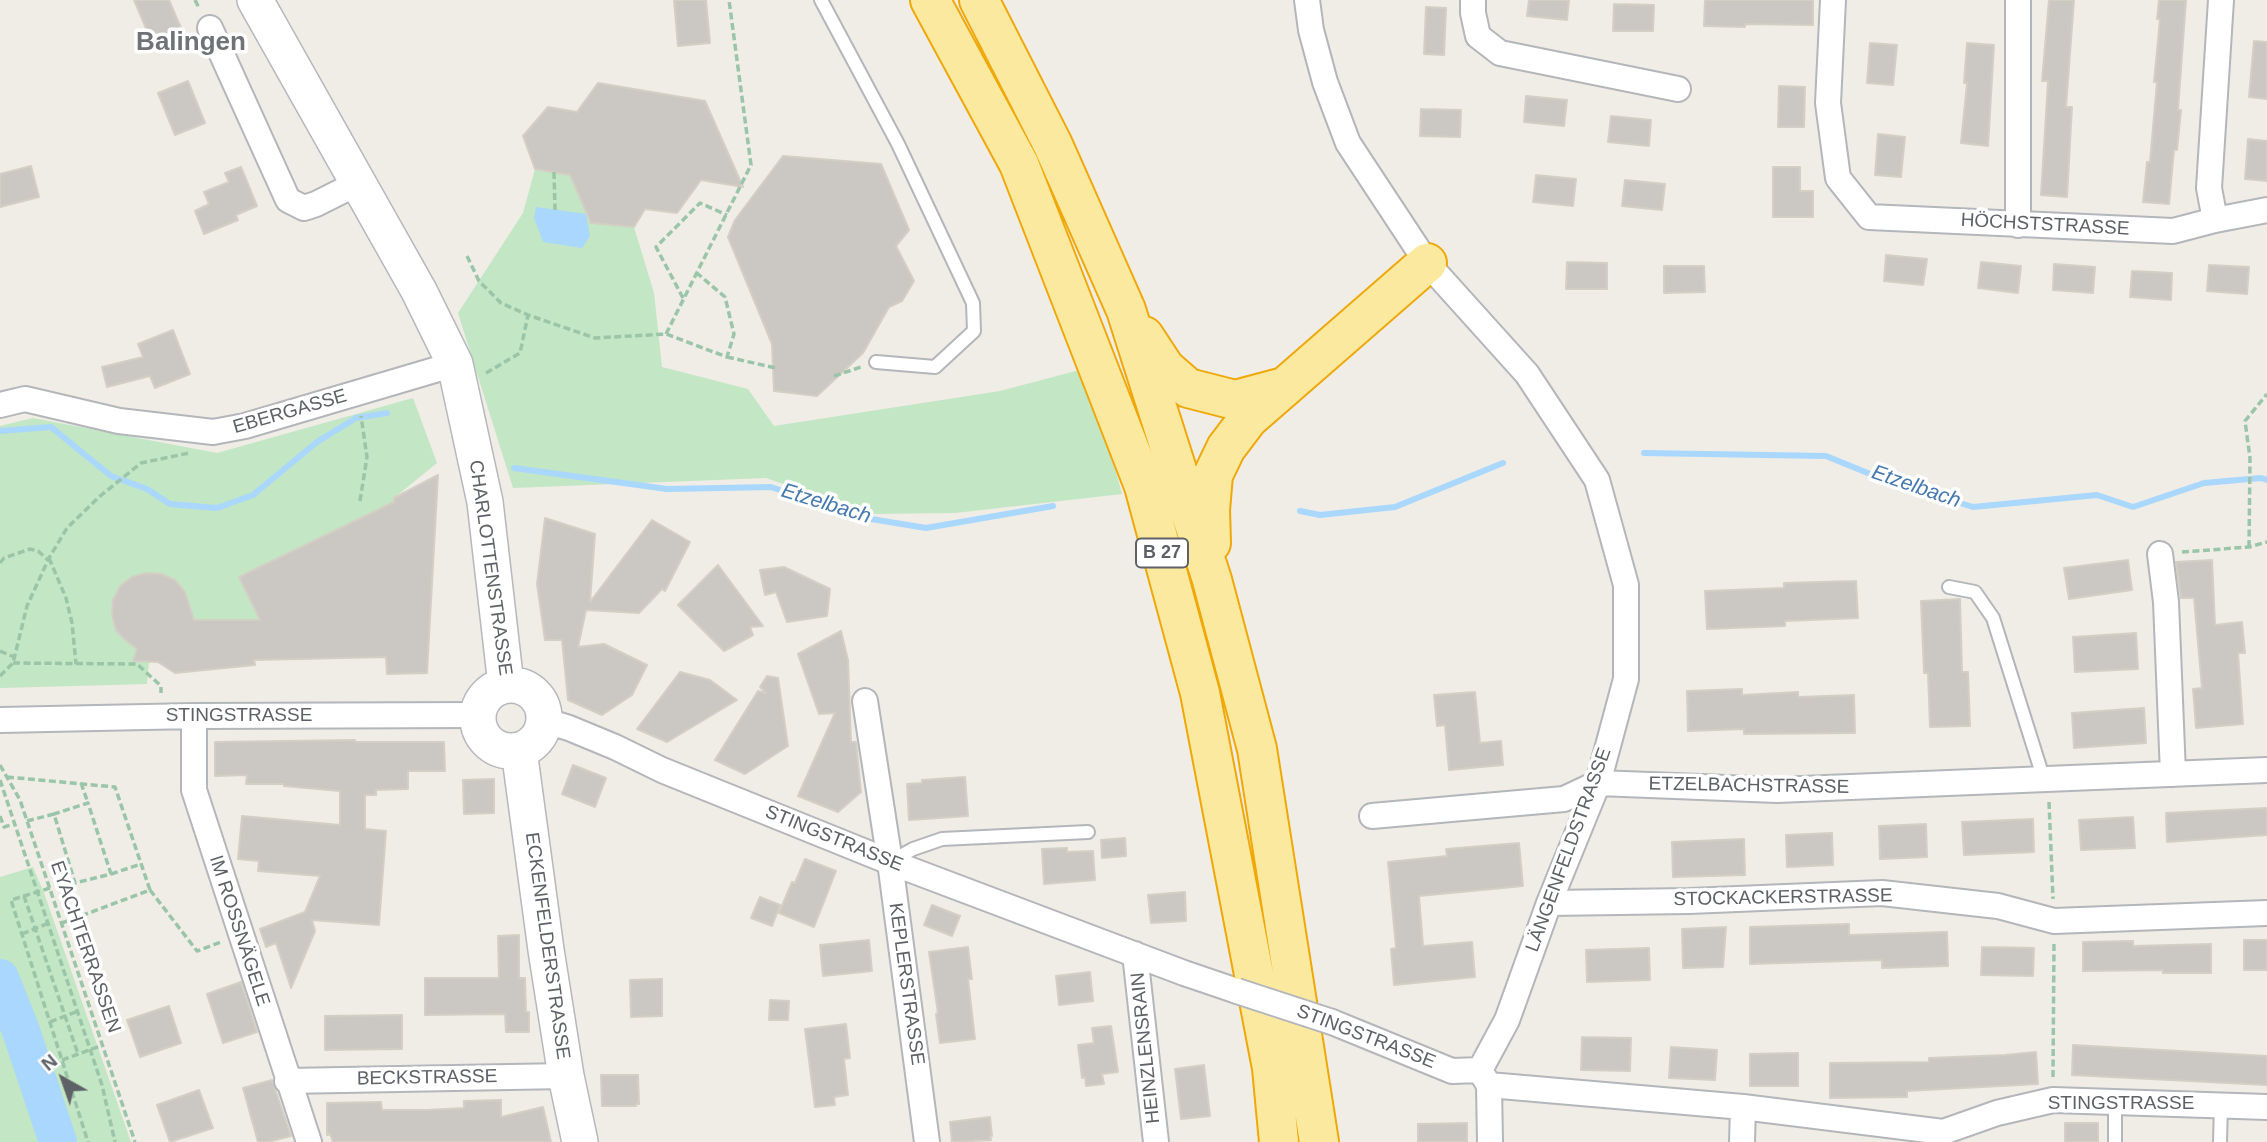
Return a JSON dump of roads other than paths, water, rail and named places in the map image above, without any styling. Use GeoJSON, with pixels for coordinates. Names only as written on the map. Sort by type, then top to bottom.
{"type":"FeatureCollection","features":[{"type":"Feature","properties":{"kind":"highway","name":"B 27"},"geometry":{"type":"LineString","coordinates":[[930,0],[1019,164],[1144,486],[1200,692],[1272,1068],[1279,1142]]}},
{"type":"Feature","properties":{"kind":"highway","name":"B 27"},"geometry":{"type":"LineString","coordinates":[[979,0],[1053,145],[1126,310],[1212,580],[1257,749],[1319,1142]]}},
{"type":"Feature","properties":{"kind":"highway"},"geometry":{"type":"LineString","coordinates":[[1212,580],[1210,510],[1213,475],[1226,448],[1248,419],[1282,387],[1427,263]]}},
{"type":"Feature","properties":{"kind":"highway"},"geometry":{"type":"LineString","coordinates":[[1126,310],[1166,368],[1188,388],[1235,400],[1282,387]]}},
{"type":"Feature","properties":{"kind":"main road","name":"CHARLOTTENSTRASSE"},"geometry":{"type":"LineString","coordinates":[[255,0],[419,291],[457,376],[485,502],[506,685]]}},
{"type":"Feature","properties":{"kind":"main road","name":"CHARLOTTENSTRASSE"},"geometry":{"type":"LineString","coordinates":[[477,715],[486,695],[496,688],[518,685],[537,698],[543,720]]}},
{"type":"Feature","properties":{"kind":"main road"},"geometry":{"type":"LineString","coordinates":[[477,715],[479,728],[485,739],[495,747],[507,751],[519,750],[536,739],[543,720]]}},
{"type":"Feature","properties":{"kind":"main road","name":"ECKENFELDERSTRASSE"},"geometry":{"type":"LineString","coordinates":[[519,750],[546,950],[566,1076],[580,1142]]}},
{"type":"Feature","properties":{"kind":"street","name":"LÄNGENFELDSTRASSE"},"geometry":{"type":"LineString","coordinates":[[1307,0],[1311,30],[1325,82],[1348,143],[1427,263],[1527,374],[1597,480],[1626,585],[1626,679],[1598,783],[1549,902],[1485,1078]]}},
{"type":"Feature","properties":{"kind":"street"},"geometry":{"type":"LineString","coordinates":[[1473,0],[1478,36],[1500,53],[1678,89]]}},
{"type":"Feature","properties":{"kind":"street","name":"HÖCHSTSTRASSE"},"geometry":{"type":"LineString","coordinates":[[1833,0],[1828,103],[1838,178],[1869,216],[2173,231],[2267,210]]}},
{"type":"Feature","properties":{"kind":"street"},"geometry":{"type":"LineString","coordinates":[[2018,0],[2018,225]]}},
{"type":"Feature","properties":{"kind":"street"},"geometry":{"type":"LineString","coordinates":[[2215,220],[2209,188],[2221,0]]}},
{"type":"Feature","properties":{"kind":"street"},"geometry":{"type":"LineString","coordinates":[[210,29],[288,200],[304,208],[358,183]]}},
{"type":"Feature","properties":{"kind":"street","name":"EBERGASSE"},"geometry":{"type":"LineString","coordinates":[[0,404],[25,399],[119,421],[213,432],[457,376]]}},
{"type":"Feature","properties":{"kind":"street"},"geometry":{"type":"LineString","coordinates":[[2160,554],[2165,602],[2173,774]]}},
{"type":"Feature","properties":{"kind":"street","name":"KEPLERSTRASSE"},"geometry":{"type":"LineString","coordinates":[[865,701],[890,862],[927,1142]]}},
{"type":"Feature","properties":{"kind":"street","name":"STINGSTRASSE"},"geometry":{"type":"LineString","coordinates":[[0,720],[161,716],[477,715]]}},
{"type":"Feature","properties":{"kind":"street","name":"IM ROSSNÄGELE"},"geometry":{"type":"LineString","coordinates":[[194,716],[194,790],[309,1142]]}},
{"type":"Feature","properties":{"kind":"street","name":"STINGSTRASSE"},"geometry":{"type":"LineString","coordinates":[[543,720],[569,728],[662,770],[890,862],[1135,954],[1332,1021],[1451,1071],[1485,1078],[1743,1107],[1946,1137],[1997,1113],[2053,1100],[2267,1107]]}},
{"type":"Feature","properties":{"kind":"street","name":"ETZELBACHSTRASSE"},"geometry":{"type":"LineString","coordinates":[[1372,816],[1564,799],[1598,783],[1777,790],[2267,771]]}},
{"type":"Feature","properties":{"kind":"street","name":"STOCKACKERSTRASSE"},"geometry":{"type":"LineString","coordinates":[[1549,902],[1689,901],[1882,893],[1998,906],[2054,921],[2267,912]]}},
{"type":"Feature","properties":{"kind":"street","name":"HEINZLENSRAIN"},"geometry":{"type":"LineString","coordinates":[[1135,954],[1156,1142]]}},
{"type":"Feature","properties":{"kind":"street","name":"BECKSTRASSE"},"geometry":{"type":"LineString","coordinates":[[287,1080],[566,1076]]}},
{"type":"Feature","properties":{"kind":"street"},"geometry":{"type":"LineString","coordinates":[[1485,1078],[1490,1142]]}},
{"type":"Feature","properties":{"kind":"street"},"geometry":{"type":"LineString","coordinates":[[1742,1142],[1743,1107]]}},
{"type":"Feature","properties":{"kind":"lane"},"geometry":{"type":"LineString","coordinates":[[821,0],[898,144],[973,303],[974,331],[934,367],[876,362]]}},
{"type":"Feature","properties":{"kind":"lane"},"geometry":{"type":"LineString","coordinates":[[1949,587],[1975,592],[1993,618],[2044,780]]}},
{"type":"Feature","properties":{"kind":"lane"},"geometry":{"type":"LineString","coordinates":[[890,862],[913,849],[942,839],[1088,832]]}},
{"type":"Feature","properties":{"kind":"lane"},"geometry":{"type":"LineString","coordinates":[[2115,1102],[2115,1142]]}},
{"type":"Feature","properties":{"kind":"lane"},"geometry":{"type":"LineString","coordinates":[[2220,1142],[2221,1105]]}},
{"type":"Feature","properties":{"kind":"water"},"geometry":{"type":"Polygon","coordinates":[[[536,207],[586,214],[590,236],[582,248],[543,242],[534,218],[536,207]]]}},
{"type":"Feature","properties":{"kind":"waterway","name":"Etzelbach"},"geometry":{"type":"LineString","coordinates":[[0,431],[51,427],[111,476],[147,489],[170,504],[217,508],[253,495],[317,442],[356,418],[387,413]]}},
{"type":"Feature","properties":{"kind":"waterway","name":"Etzelbach"},"geometry":{"type":"LineString","coordinates":[[1644,453],[1826,456],[1880,478],[1973,507],[2097,495],[2133,507],[2204,483],[2261,478],[2267,480]]}},
{"type":"Feature","properties":{"kind":"waterway","name":"Etzelbach"},"geometry":{"type":"LineString","coordinates":[[1300,511],[1320,515],[1395,507],[1503,463]]}},
{"type":"Feature","properties":{"kind":"waterway","name":"Etzelbach"},"geometry":{"type":"LineString","coordinates":[[514,468],[667,489],[771,487],[859,517],[926,528],[1053,506]]}},
{"type":"Feature","properties":{"kind":"waterway"},"geometry":{"type":"LineString","coordinates":[[0,978],[21,1031],[58,1142]]}},
{"type":"Feature","properties":{"kind":"district","name":"Balingen"},"geometry":{"type":"Point","coordinates":[191,43]}}]}
